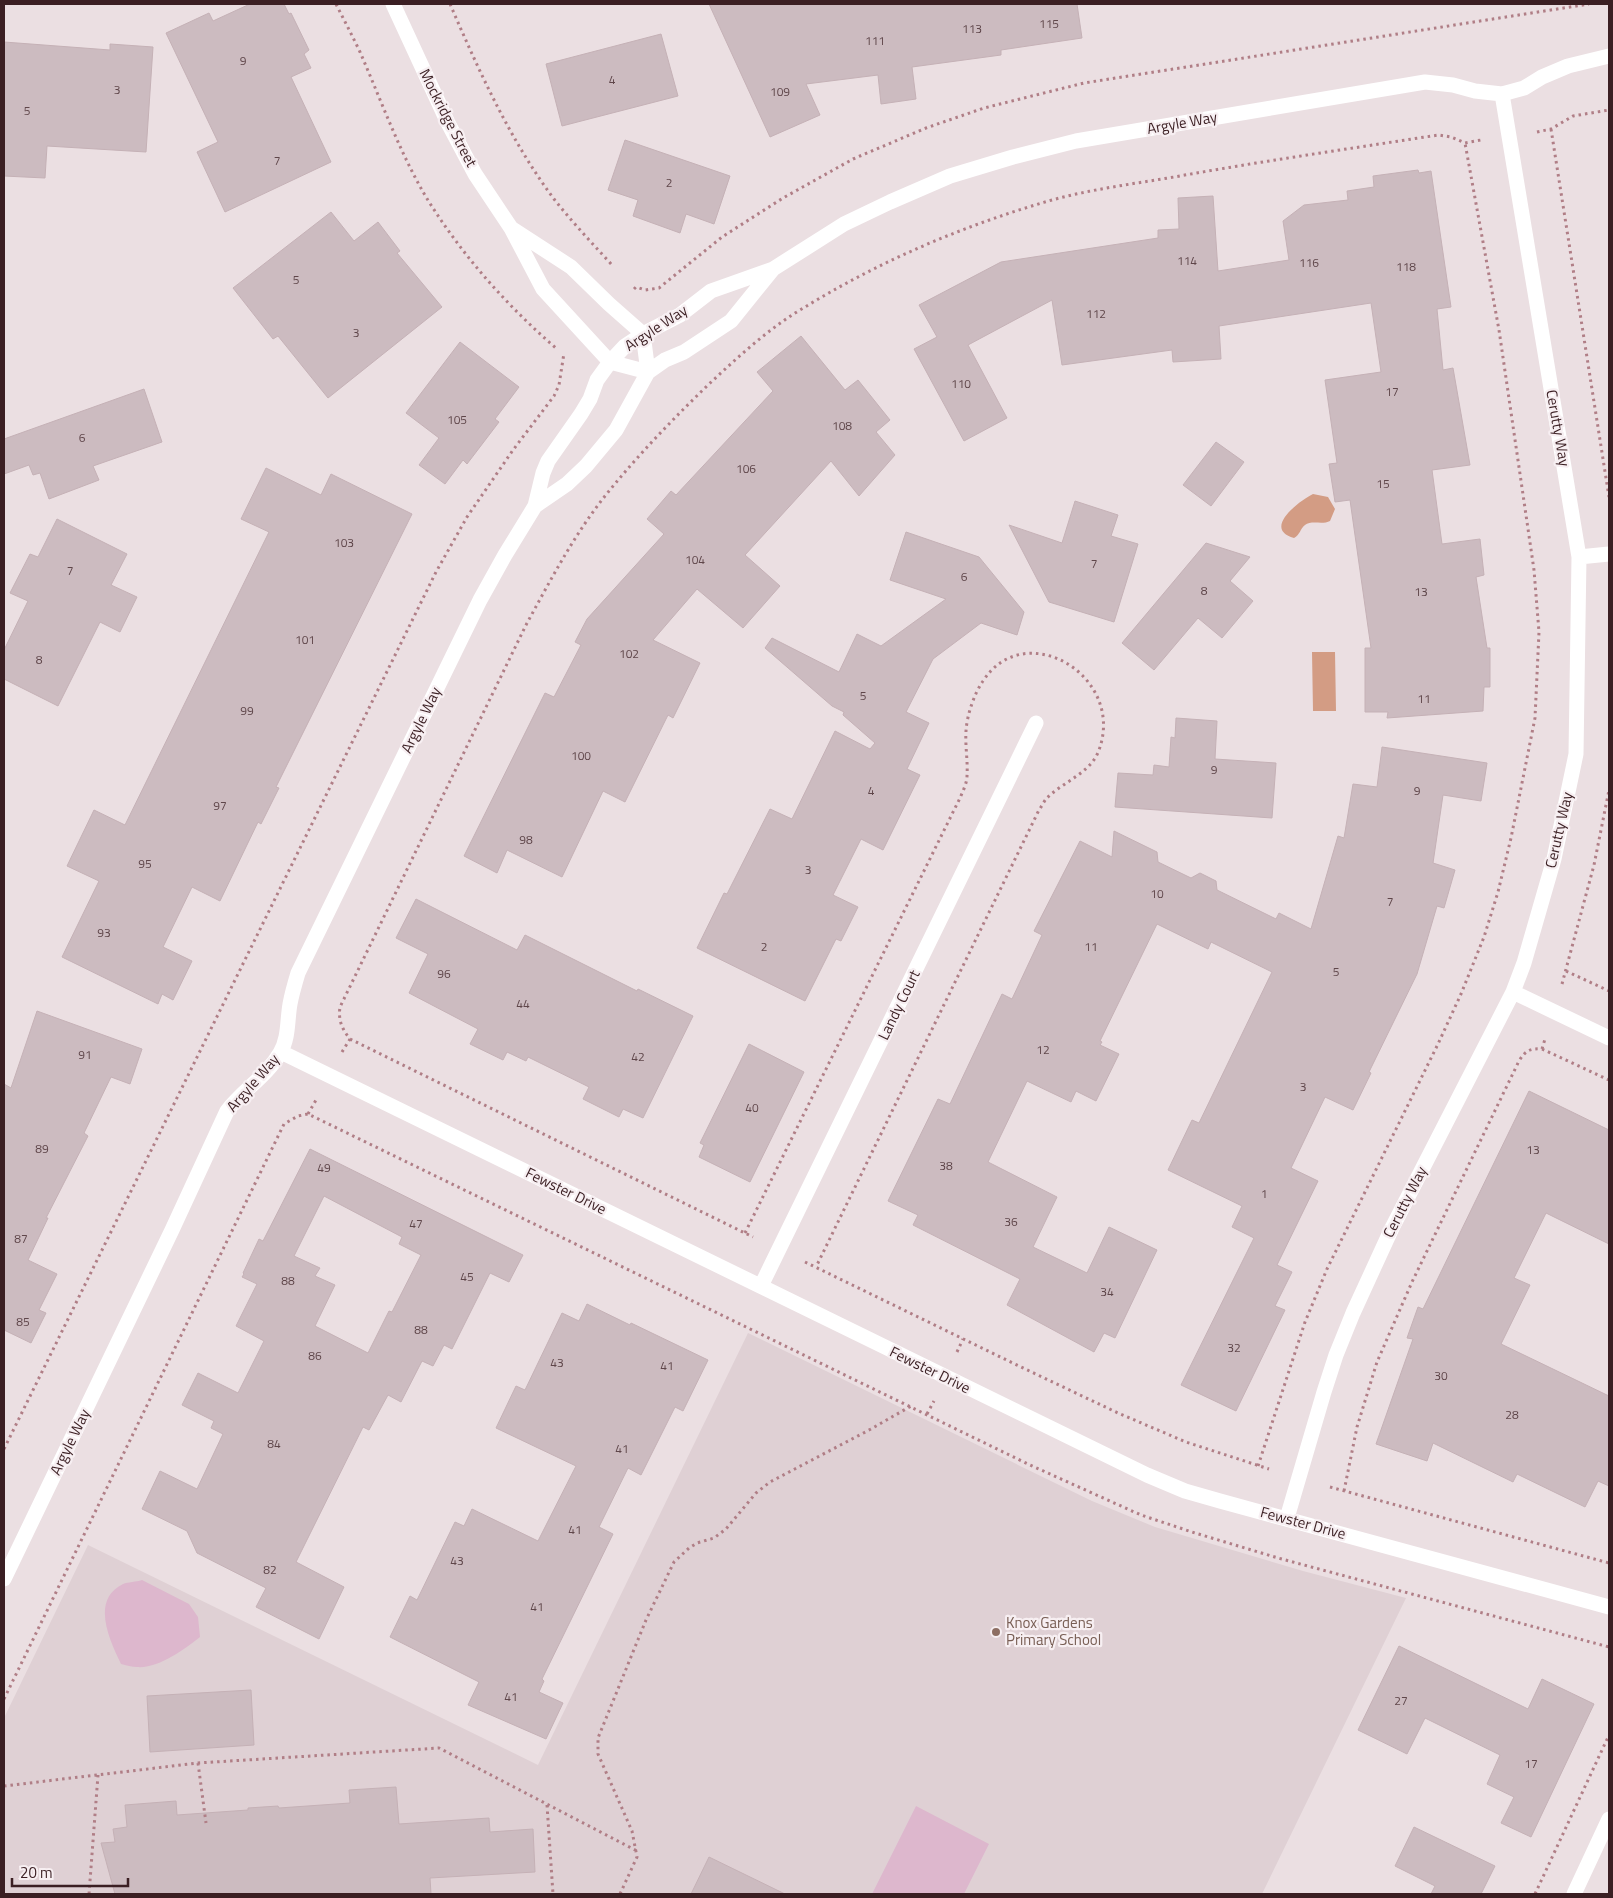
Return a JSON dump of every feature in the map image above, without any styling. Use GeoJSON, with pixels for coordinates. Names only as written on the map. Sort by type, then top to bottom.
{"type":"FeatureCollection","features":[{"type":"Feature","properties":{"kind":"street","name":"Mockridge Street"},"geometry":{"type":"LineString","coordinates":[[392,4],[448,123],[475,174],[511,228],[543,289],[610,362]]}},
{"type":"Feature","properties":{"kind":"street","name":"Argyle Way"},"geometry":{"type":"LineString","coordinates":[[4,1579],[227,1111],[260,1078],[281,1052],[286,1039],[290,1006],[298,973],[480,600],[504,555],[535,506],[548,461],[582,414],[597,380],[624,346],[680,314],[711,291],[773,269],[844,224],[950,176],[1076,141],[1425,82],[1502,94],[1524,88],[1542,76],[1568,66],[1609,56]]}},
{"type":"Feature","properties":{"kind":"street","name":"Cerutty Way"},"geometry":{"type":"LineString","coordinates":[[1287,1518],[1327,1382],[1353,1313],[1392,1228],[1513,992],[1524,963],[1554,858],[1576,754],[1579,557],[1502,94]]}},
{"type":"Feature","properties":{"kind":"street","name":"Mockridge Street"},"geometry":{"type":"LineString","coordinates":[[511,228],[570,267],[643,334]]}},
{"type":"Feature","properties":{"kind":"street","name":"Argyle Way"},"geometry":{"type":"LineString","coordinates":[[535,506],[567,484],[586,466],[616,430],[648,372],[664,360],[684,352],[731,320],[773,269]]}},
{"type":"Feature","properties":{"kind":"street"},"geometry":{"type":"LineString","coordinates":[[610,362],[648,372],[643,334]]}},
{"type":"Feature","properties":{"kind":"street"},"geometry":{"type":"LineString","coordinates":[[1579,557],[1609,554]]}},
{"type":"Feature","properties":{"kind":"street","name":"Landy Court"},"geometry":{"type":"LineString","coordinates":[[761,1286],[1036,723]]}},
{"type":"Feature","properties":{"kind":"street"},"geometry":{"type":"LineString","coordinates":[[1513,992],[1609,1038]]}},
{"type":"Feature","properties":{"kind":"street","name":"Fewster Drive"},"geometry":{"type":"LineString","coordinates":[[281,1052],[1147,1475],[1185,1491],[1609,1607]]}},
{"type":"Feature","properties":{"kind":"street"},"geometry":{"type":"LineString","coordinates":[[1574,1894],[1609,1819]]}},
{"type":"Feature","properties":{"kind":"path"},"geometry":{"type":"LineString","coordinates":[[336,4],[359,50],[394,134],[426,196],[460,248],[535,330],[563,354]]}},
{"type":"Feature","properties":{"kind":"path"},"geometry":{"type":"LineString","coordinates":[[450,4],[492,96],[525,156],[553,198],[574,224],[617,270]]}},
{"type":"Feature","properties":{"kind":"path"},"geometry":{"type":"LineString","coordinates":[[1536,132],[1551,129],[1573,116],[1609,110]]}},
{"type":"Feature","properties":{"kind":"path"},"geometry":{"type":"LineString","coordinates":[[1551,129],[1609,497]]}},
{"type":"Feature","properties":{"kind":"path"},"geometry":{"type":"LineString","coordinates":[[755,1238],[350,1039],[341,1024],[339,1016],[340,1007],[526,624],[550,581],[604,498],[643,450],[742,352],[803,308],[874,269],[939,238],[985,221],[1054,200],[1198,172],[1440,135],[1465,143],[1484,140]]}},
{"type":"Feature","properties":{"kind":"path"},"geometry":{"type":"LineString","coordinates":[[1258,1466],[1305,1322],[1326,1269],[1462,994],[1484,937],[1498,892],[1511,838],[1535,718],[1539,632],[1534,570],[1499,330],[1465,143]]}},
{"type":"Feature","properties":{"kind":"path"},"geometry":{"type":"LineString","coordinates":[[630,282],[636,288]]}},
{"type":"Feature","properties":{"kind":"path"},"geometry":{"type":"LineString","coordinates":[[4,1449],[436,572],[467,517],[513,450],[554,396],[562,374],[563,354],[568,349]]}},
{"type":"Feature","properties":{"kind":"path"},"geometry":{"type":"LineString","coordinates":[[1561,990],[1594,865],[1609,790]]}},
{"type":"Feature","properties":{"kind":"path"},"geometry":{"type":"LineString","coordinates":[[1566,971],[1609,991]]}},
{"type":"Feature","properties":{"kind":"path"},"geometry":{"type":"LineString","coordinates":[[1542,1048],[1546,1035]]}},
{"type":"Feature","properties":{"kind":"path"},"geometry":{"type":"LineString","coordinates":[[340,1055],[350,1039]]}},
{"type":"Feature","properties":{"kind":"path"},"geometry":{"type":"LineString","coordinates":[[1344,1491],[1357,1426],[1377,1362],[1412,1282],[1524,1052],[1532,1048],[1542,1048],[1609,1080]]}},
{"type":"Feature","properties":{"kind":"path"},"geometry":{"type":"LineString","coordinates":[[308,1114],[316,1100]]}},
{"type":"Feature","properties":{"kind":"path"},"geometry":{"type":"LineString","coordinates":[[4,1699],[284,1124],[298,1116],[308,1114],[911,1406],[871,1430],[770,1482],[756,1493],[726,1529],[714,1538],[697,1543],[689,1548],[674,1562],[646,1620],[598,1738],[598,1754],[632,1831],[638,1857],[620,1894]]}},
{"type":"Feature","properties":{"kind":"path"},"geometry":{"type":"LineString","coordinates":[[805,1262],[1082,1397],[1168,1435],[1219,1454],[1269,1469]]}},
{"type":"Feature","properties":{"kind":"path"},"geometry":{"type":"LineString","coordinates":[[955,1357],[963,1339]]}},
{"type":"Feature","properties":{"kind":"path"},"geometry":{"type":"LineString","coordinates":[[927,1414],[934,1399]]}},
{"type":"Feature","properties":{"kind":"path"},"geometry":{"type":"LineString","coordinates":[[1330,1488],[1609,1563]]}},
{"type":"Feature","properties":{"kind":"path"},"geometry":{"type":"LineString","coordinates":[[1535,1894],[1609,1735]]}},
{"type":"Feature","properties":{"kind":"path"},"geometry":{"type":"LineString","coordinates":[[4,1786],[198,1763],[439,1748],[637,1851]]}},
{"type":"Feature","properties":{"kind":"path"},"geometry":{"type":"LineString","coordinates":[[198,1763],[206,1822]]}},
{"type":"Feature","properties":{"kind":"path"},"geometry":{"type":"LineString","coordinates":[[89,1894],[98,1774]]}},
{"type":"Feature","properties":{"kind":"path"},"geometry":{"type":"LineString","coordinates":[[548,1804],[553,1894]]}},
{"type":"Feature","properties":{"kind":"shaded area"},"geometry":{"type":"Polygon","coordinates":[[[1313,494],[1328,497],[1335,509],[1330,521],[1308,524],[1294,538],[1285,534],[1282,522],[1286,515],[1313,494]]]}},
{"type":"Feature","properties":{"kind":"shaded area"},"geometry":{"type":"Polygon","coordinates":[[[1312,652],[1335,652],[1336,711],[1313,711],[1312,652]]]}},
{"type":"Feature","properties":{"kind":"shaded area","name":"Knox Gardens Primary School"},"geometry":{"type":"Polygon","coordinates":[[[748,1333],[1092,1501],[1155,1527],[1303,1571],[1406,1598],[1262,1894],[4,1894],[4,1718],[88,1545],[538,1765],[748,1333]]]}},
{"type":"Feature","properties":{"kind":"shaded area"},"geometry":{"type":"Polygon","coordinates":[[[142,1580],[189,1604],[198,1617],[200,1637],[162,1662],[145,1667],[135,1667],[121,1664],[108,1633],[105,1610],[107,1600],[113,1591],[123,1584],[142,1580]]]}},
{"type":"Feature","properties":{"kind":"shaded area"},"geometry":{"type":"Polygon","coordinates":[[[916,1806],[989,1844],[964,1894],[872,1894],[916,1806]]]}},
{"type":"Feature","properties":{"kind":"building"},"geometry":{"type":"Polygon","coordinates":[[[250,4],[284,4],[289,14],[291,13],[309,50],[304,54],[311,68],[291,77],[331,162],[225,212],[197,152],[218,142],[166,33],[209,13],[213,21],[250,4]]]}},
{"type":"Feature","properties":{"kind":"building"},"geometry":{"type":"Polygon","coordinates":[[[709,4],[1077,4],[1082,38],[1001,50],[1001,55],[912,67],[916,99],[881,104],[878,75],[806,84],[820,115],[770,137],[709,4]]]}},
{"type":"Feature","properties":{"kind":"building"},"geometry":{"type":"Polygon","coordinates":[[[661,34],[678,96],[562,126],[546,64],[661,34]]]}},
{"type":"Feature","properties":{"kind":"building"},"geometry":{"type":"Polygon","coordinates":[[[4,42],[110,50],[110,44],[153,47],[146,152],[47,146],[45,178],[4,176],[4,42]]]}},
{"type":"Feature","properties":{"kind":"building"},"geometry":{"type":"Polygon","coordinates":[[[625,140],[730,176],[714,224],[686,214],[680,233],[633,216],[638,200],[608,190],[625,140]]]}},
{"type":"Feature","properties":{"kind":"building"},"geometry":{"type":"Polygon","coordinates":[[[1418,170],[1419,173],[1431,171],[1451,307],[1437,309],[1443,370],[1453,368],[1470,465],[1432,470],[1442,544],[1480,539],[1484,575],[1476,577],[1487,648],[1490,648],[1490,687],[1484,687],[1483,711],[1387,718],[1388,712],[1365,712],[1365,648],[1371,648],[1350,500],[1335,502],[1329,464],[1337,463],[1325,380],[1381,372],[1371,303],[1219,326],[1221,359],[1173,362],[1172,350],[1062,365],[1052,300],[968,345],[1007,418],[964,441],[914,349],[937,337],[919,305],[1001,262],[1158,238],[1158,230],[1179,229],[1178,198],[1213,196],[1218,271],[1289,260],[1283,221],[1304,205],[1348,200],[1347,191],[1374,187],[1373,176],[1418,170]]]}},
{"type":"Feature","properties":{"kind":"building"},"geometry":{"type":"Polygon","coordinates":[[[331,212],[354,241],[378,222],[400,251],[397,253],[442,307],[328,398],[278,336],[273,339],[233,288],[331,212]]]}},
{"type":"Feature","properties":{"kind":"building"},"geometry":{"type":"Polygon","coordinates":[[[801,336],[845,390],[858,380],[890,420],[876,432],[895,455],[859,496],[831,461],[745,555],[780,586],[743,628],[697,589],[653,640],[700,663],[673,718],[668,715],[625,802],[603,791],[562,877],[507,850],[497,873],[464,856],[545,693],[554,697],[581,645],[575,642],[587,619],[664,534],[647,519],[671,491],[676,495],[773,391],[757,372],[801,336]]]}},
{"type":"Feature","properties":{"kind":"building"},"geometry":{"type":"Polygon","coordinates":[[[460,342],[519,387],[495,419],[499,422],[467,464],[463,460],[445,484],[419,465],[439,438],[406,413],[460,342]]]}},
{"type":"Feature","properties":{"kind":"building"},"geometry":{"type":"Polygon","coordinates":[[[144,389],[162,442],[93,466],[99,480],[49,499],[40,473],[33,475],[29,465],[4,474],[4,439],[144,389]]]}},
{"type":"Feature","properties":{"kind":"building"},"geometry":{"type":"Polygon","coordinates":[[[1216,442],[1244,462],[1211,506],[1183,485],[1216,442]]]}},
{"type":"Feature","properties":{"kind":"building"},"geometry":{"type":"Polygon","coordinates":[[[266,468],[321,495],[331,474],[412,514],[276,787],[279,788],[261,824],[258,822],[220,901],[192,887],[163,947],[192,961],[173,1000],[162,994],[158,1004],[62,957],[99,881],[67,866],[94,810],[125,825],[269,532],[241,519],[266,468]]]}},
{"type":"Feature","properties":{"kind":"building"},"geometry":{"type":"Polygon","coordinates":[[[1075,501],[1118,515],[1111,536],[1138,544],[1114,622],[1049,602],[1009,525],[1062,543],[1075,501]]]}},
{"type":"Feature","properties":{"kind":"building"},"geometry":{"type":"Polygon","coordinates":[[[57,519],[127,554],[111,585],[137,597],[120,632],[100,622],[58,706],[4,679],[4,650],[28,601],[10,593],[30,554],[38,557],[57,519]]]}},
{"type":"Feature","properties":{"kind":"building"},"geometry":{"type":"Polygon","coordinates":[[[906,532],[979,557],[1024,612],[1017,635],[981,623],[933,659],[906,712],[929,723],[907,769],[920,775],[883,850],[861,839],[833,895],[858,907],[841,941],[836,939],[805,1001],[697,948],[724,893],[727,894],[770,809],[792,819],[835,731],[870,749],[875,743],[843,715],[844,712],[832,706],[765,648],[772,638],[839,672],[857,634],[881,646],[946,599],[890,580],[906,532]]]}},
{"type":"Feature","properties":{"kind":"building"},"geometry":{"type":"Polygon","coordinates":[[[1206,543],[1250,557],[1230,581],[1253,601],[1222,638],[1198,618],[1154,670],[1122,643],[1206,543]]]}},
{"type":"Feature","properties":{"kind":"building"},"geometry":{"type":"Polygon","coordinates":[[[1176,718],[1217,721],[1215,759],[1276,763],[1272,818],[1115,807],[1118,773],[1153,775],[1154,765],[1169,767],[1171,737],[1175,738],[1176,718]]]}},
{"type":"Feature","properties":{"kind":"building"},"geometry":{"type":"Polygon","coordinates":[[[1382,747],[1487,763],[1481,801],[1443,795],[1433,863],[1455,870],[1444,908],[1437,906],[1417,974],[1369,1072],[1371,1073],[1353,1110],[1325,1097],[1291,1168],[1318,1181],[1277,1265],[1292,1272],[1275,1306],[1285,1310],[1236,1411],[1181,1385],[1254,1238],[1232,1227],[1242,1206],[1168,1170],[1192,1120],[1199,1123],[1272,972],[1211,942],[1208,949],[1157,924],[1100,1041],[1102,1042],[1100,1045],[1119,1054],[1096,1101],[1076,1091],[1071,1102],[1027,1081],[988,1162],[1057,1197],[1033,1247],[1087,1273],[1109,1227],[1157,1250],[1115,1338],[1104,1333],[1094,1352],[1007,1305],[1020,1279],[913,1225],[918,1215],[888,1201],[938,1099],[950,1104],[1002,994],[1012,999],[1042,935],[1034,931],[1080,841],[1112,857],[1114,831],[1157,852],[1158,862],[1191,878],[1200,873],[1216,881],[1217,890],[1276,919],[1279,913],[1311,929],[1338,836],[1344,838],[1353,784],[1377,787],[1382,747]]]}},
{"type":"Feature","properties":{"kind":"building"},"geometry":{"type":"Polygon","coordinates":[[[416,899],[517,950],[525,935],[637,991],[638,989],[693,1016],[643,1118],[623,1109],[619,1117],[583,1099],[589,1087],[528,1057],[526,1061],[507,1052],[503,1060],[470,1044],[478,1029],[409,993],[428,954],[396,938],[416,899]]]}},
{"type":"Feature","properties":{"kind":"building"},"geometry":{"type":"Polygon","coordinates":[[[37,1011],[142,1049],[130,1084],[111,1077],[84,1133],[88,1136],[46,1218],[48,1218],[28,1260],[57,1274],[39,1310],[46,1313],[31,1343],[4,1330],[4,1084],[11,1088],[37,1011]]]}},
{"type":"Feature","properties":{"kind":"building"},"geometry":{"type":"Polygon","coordinates":[[[749,1044],[804,1072],[750,1182],[699,1157],[704,1145],[700,1143],[749,1044]]]}},
{"type":"Feature","properties":{"kind":"building"},"geometry":{"type":"Polygon","coordinates":[[[1529,1091],[1609,1130],[1609,1244],[1546,1213],[1514,1278],[1530,1285],[1501,1344],[1609,1396],[1609,1486],[1598,1481],[1585,1507],[1517,1474],[1513,1482],[1433,1443],[1427,1461],[1376,1444],[1413,1339],[1407,1338],[1418,1307],[1423,1309],[1529,1091]]]}},
{"type":"Feature","properties":{"kind":"building"},"geometry":{"type":"Polygon","coordinates":[[[310,1149],[523,1255],[509,1282],[490,1273],[452,1349],[444,1345],[433,1366],[422,1361],[401,1402],[388,1395],[369,1430],[363,1427],[296,1562],[344,1587],[319,1639],[256,1607],[266,1588],[197,1553],[187,1531],[142,1509],[160,1471],[197,1489],[223,1434],[211,1428],[214,1421],[182,1405],[198,1373],[238,1393],[264,1341],[236,1326],[257,1284],[242,1277],[243,1273],[259,1239],[263,1241],[310,1149]],[[324,1196],[294,1256],[320,1268],[315,1276],[335,1285],[315,1326],[368,1353],[389,1311],[392,1312],[421,1255],[399,1244],[402,1237],[324,1196]]]}},
{"type":"Feature","properties":{"kind":"building"},"geometry":{"type":"Polygon","coordinates":[[[587,1304],[708,1360],[683,1411],[675,1407],[641,1475],[628,1468],[599,1527],[613,1534],[542,1679],[544,1681],[539,1692],[563,1703],[546,1739],[468,1705],[479,1682],[390,1637],[410,1596],[417,1600],[455,1522],[464,1526],[472,1509],[538,1541],[576,1466],[496,1428],[516,1386],[525,1390],[562,1313],[579,1321],[587,1304]]]}},
{"type":"Feature","properties":{"kind":"building"},"geometry":{"type":"Polygon","coordinates":[[[1399,1646],[1528,1709],[1542,1679],[1594,1704],[1531,1837],[1501,1823],[1514,1797],[1487,1784],[1500,1755],[1425,1718],[1407,1754],[1358,1730],[1399,1646]]]}},
{"type":"Feature","properties":{"kind":"building"},"geometry":{"type":"Polygon","coordinates":[[[251,1690],[254,1745],[150,1752],[147,1696],[251,1690]]]}},
{"type":"Feature","properties":{"kind":"building"},"geometry":{"type":"Polygon","coordinates":[[[396,1787],[399,1824],[489,1818],[490,1832],[533,1829],[535,1872],[430,1878],[431,1894],[115,1894],[101,1843],[115,1842],[113,1829],[127,1827],[125,1805],[176,1801],[177,1815],[248,1810],[248,1808],[278,1806],[279,1808],[350,1803],[349,1790],[396,1787]]]}},
{"type":"Feature","properties":{"kind":"building"},"geometry":{"type":"Polygon","coordinates":[[[1414,1827],[1495,1866],[1481,1894],[1431,1894],[1435,1886],[1395,1866],[1414,1827]]]}},
{"type":"Feature","properties":{"kind":"building"},"geometry":{"type":"Polygon","coordinates":[[[709,1857],[785,1894],[691,1894],[709,1857]]]}},
{"type":"Feature","properties":{"kind":"place","name":"Knox Gardens Primary School"},"geometry":{"type":"Point","coordinates":[996,1632]}}]}
